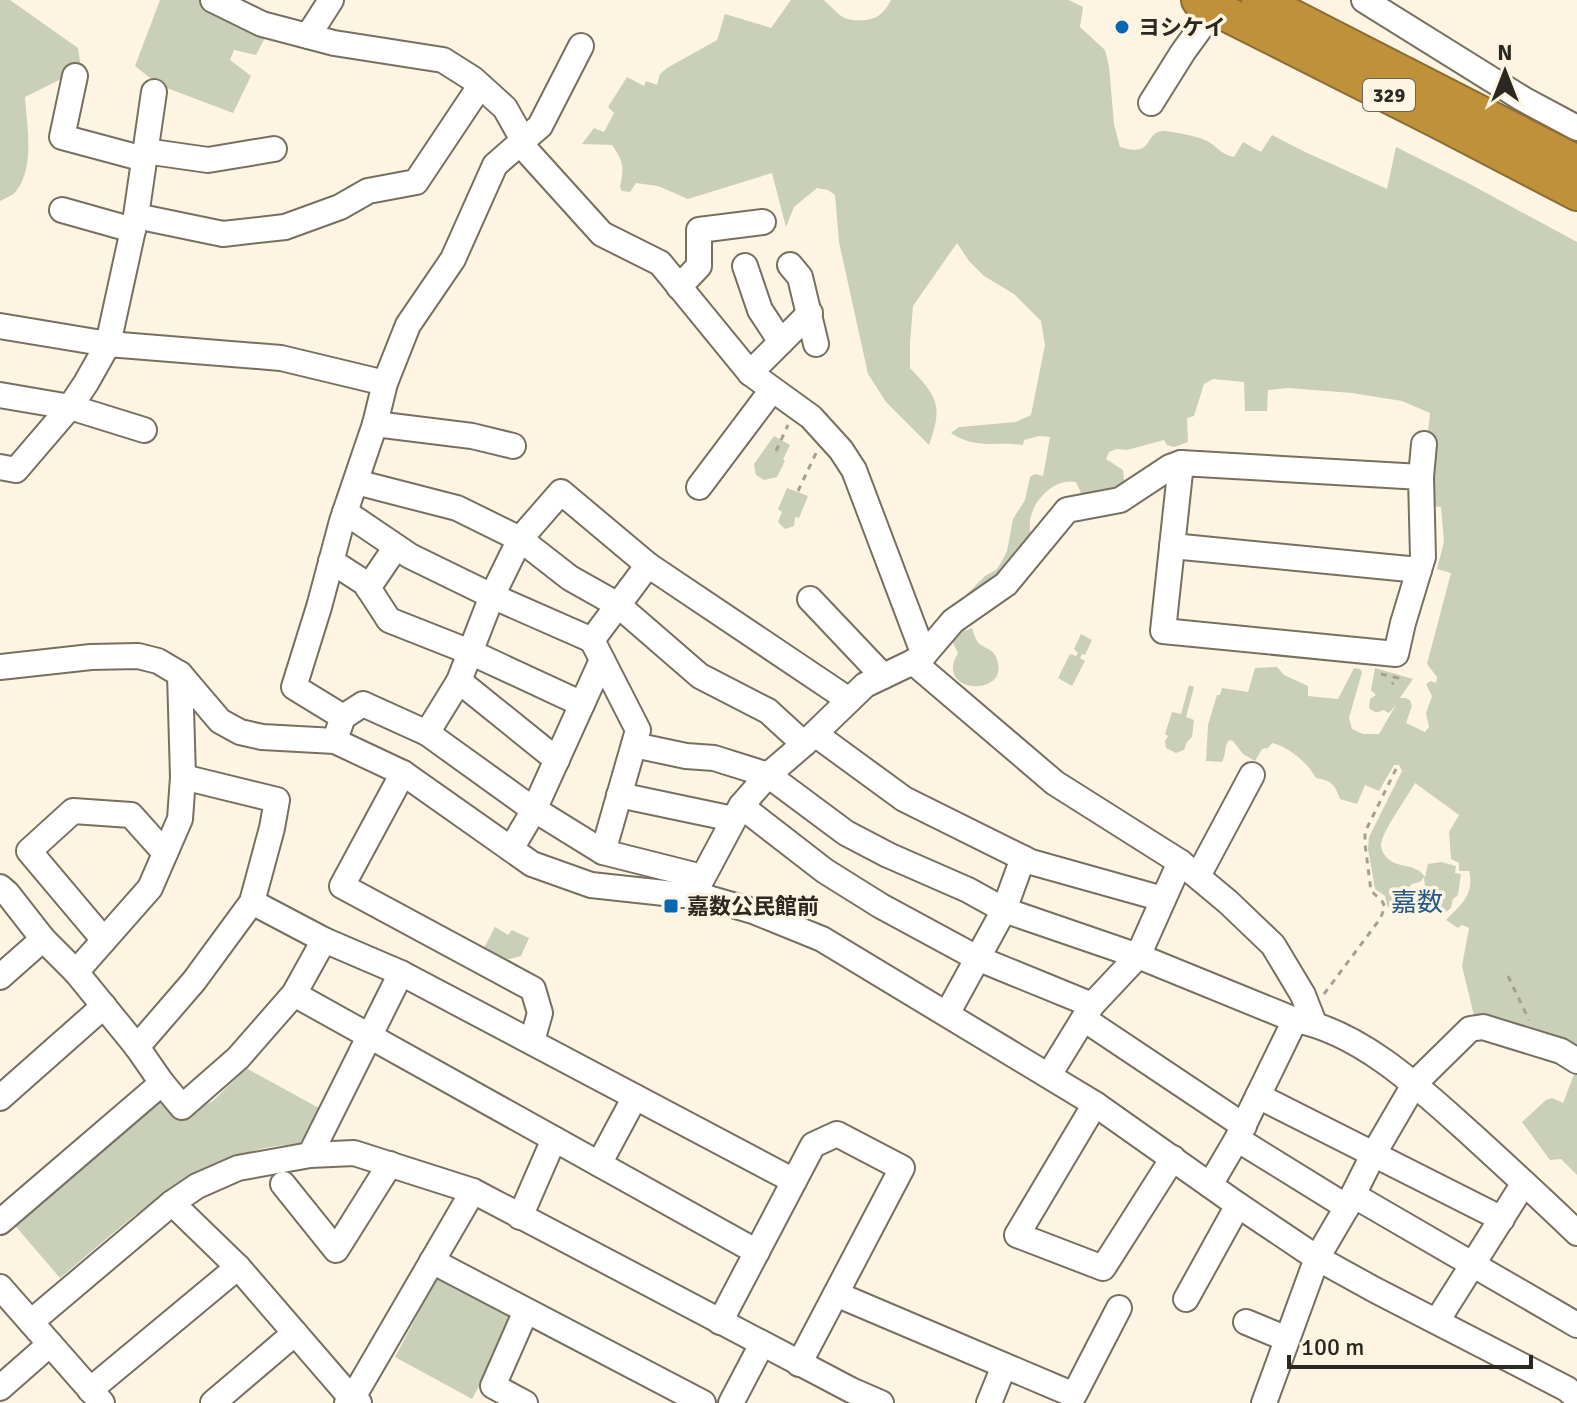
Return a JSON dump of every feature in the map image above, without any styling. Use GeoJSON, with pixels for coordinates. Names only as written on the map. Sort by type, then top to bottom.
{"type":"FeatureCollection","features":[{"type":"Feature","properties":{"kind":"highway","name":"329"},"geometry":{"type":"LineString","coordinates":[[1259,0],[1577,163]]}},
{"type":"Feature","properties":{"kind":"highway","name":"329"},"geometry":{"type":"LineString","coordinates":[[1207,4],[1577,193]]}},
{"type":"Feature","properties":{"kind":"street"},"geometry":{"type":"LineString","coordinates":[[213,0],[262,24],[334,43],[443,60],[505,108],[526,150],[602,234],[660,263],[750,373],[811,417],[841,450],[854,470],[919,658],[1055,783],[1189,869],[1273,945],[1303,995],[1306,1018],[1258,1096],[1210,1185]]}},
{"type":"Feature","properties":{"kind":"street"},"geometry":{"type":"LineString","coordinates":[[308,36],[331,0]]}},
{"type":"Feature","properties":{"kind":"street"},"geometry":{"type":"LineString","coordinates":[[1364,0],[1523,99],[1577,128]]}},
{"type":"Feature","properties":{"kind":"street"},"geometry":{"type":"LineString","coordinates":[[1151,103],[1183,52],[1207,4]]}},
{"type":"Feature","properties":{"kind":"street"},"geometry":{"type":"LineString","coordinates":[[343,717],[294,687],[385,383],[408,325],[453,259],[495,165],[540,126],[581,46]]}},
{"type":"Feature","properties":{"kind":"street"},"geometry":{"type":"LineString","coordinates":[[75,76],[62,137],[145,155],[208,160],[274,149]]}},
{"type":"Feature","properties":{"kind":"street"},"geometry":{"type":"LineString","coordinates":[[62,210],[223,234],[285,227],[340,207],[368,191],[416,182],[480,86]]}},
{"type":"Feature","properties":{"kind":"street"},"geometry":{"type":"LineString","coordinates":[[0,467],[16,470],[70,407],[108,344],[134,223],[154,92]]}},
{"type":"Feature","properties":{"kind":"street"},"geometry":{"type":"LineString","coordinates":[[679,287],[699,266],[699,230],[763,222]]}},
{"type":"Feature","properties":{"kind":"street"},"geometry":{"type":"LineString","coordinates":[[790,265],[800,277],[816,344]]}},
{"type":"Feature","properties":{"kind":"street"},"geometry":{"type":"LineString","coordinates":[[745,266],[760,310],[781,342]]}},
{"type":"Feature","properties":{"kind":"street"},"geometry":{"type":"LineString","coordinates":[[750,373],[810,313]]}},
{"type":"Feature","properties":{"kind":"street"},"geometry":{"type":"LineString","coordinates":[[0,326],[108,344],[281,358],[385,383]]}},
{"type":"Feature","properties":{"kind":"street"},"geometry":{"type":"LineString","coordinates":[[699,487],[772,390]]}},
{"type":"Feature","properties":{"kind":"street"},"geometry":{"type":"LineString","coordinates":[[0,395],[70,407],[144,430]]}},
{"type":"Feature","properties":{"kind":"street"},"geometry":{"type":"LineString","coordinates":[[375,424],[472,436],[513,446]]}},
{"type":"Feature","properties":{"kind":"street"},"geometry":{"type":"LineString","coordinates":[[1181,463],[1163,631],[1396,654],[1423,557],[1421,477],[1424,444]]}},
{"type":"Feature","properties":{"kind":"street"},"geometry":{"type":"LineString","coordinates":[[0,667],[91,657],[138,656],[158,661],[180,674],[220,721],[240,732],[262,737],[335,741],[403,773],[532,864],[591,885],[683,895],[698,886],[737,813],[768,775],[865,685],[919,658],[953,621],[1006,584],[1067,510],[1120,500],[1181,463],[1421,477]]}},
{"type":"Feature","properties":{"kind":"street"},"geometry":{"type":"LineString","coordinates":[[356,482],[457,508],[520,539],[570,578],[618,605],[700,676],[768,711],[904,799],[1031,862],[1163,899]]}},
{"type":"Feature","properties":{"kind":"street"},"geometry":{"type":"LineString","coordinates":[[427,733],[459,681],[492,596],[520,539],[561,492],[648,565],[849,700]]}},
{"type":"Feature","properties":{"kind":"street"},"geometry":{"type":"LineString","coordinates":[[345,512],[410,556],[597,650],[638,730],[603,852]]}},
{"type":"Feature","properties":{"kind":"street"},"geometry":{"type":"LineString","coordinates":[[1172,546],[1419,570]]}},
{"type":"Feature","properties":{"kind":"street"},"geometry":{"type":"LineString","coordinates":[[368,588],[396,547]]}},
{"type":"Feature","properties":{"kind":"street"},"geometry":{"type":"LineString","coordinates":[[331,561],[365,583],[389,620],[470,652],[582,704]]}},
{"type":"Feature","properties":{"kind":"street"},"geometry":{"type":"LineString","coordinates":[[511,849],[534,810],[582,704],[597,650],[618,605],[648,565]]}},
{"type":"Feature","properties":{"kind":"street"},"geometry":{"type":"LineString","coordinates":[[810,599],[883,676]]}},
{"type":"Feature","properties":{"kind":"street"},"geometry":{"type":"LineString","coordinates":[[76,972],[150,888],[180,819],[183,777],[180,674]]}},
{"type":"Feature","properties":{"kind":"street"},"geometry":{"type":"LineString","coordinates":[[459,681],[557,760]]}},
{"type":"Feature","properties":{"kind":"street"},"geometry":{"type":"LineString","coordinates":[[335,741],[343,717],[363,704],[427,733],[534,810],[603,852],[698,886],[822,939],[1095,1104],[1317,1258],[1567,1389],[1577,1398]]}},
{"type":"Feature","properties":{"kind":"street"},"geometry":{"type":"LineString","coordinates":[[634,745],[686,756],[714,758],[768,775],[846,833],[1004,910],[1138,956],[1306,1018],[1330,1030],[1415,1083],[1577,1233]]}},
{"type":"Feature","properties":{"kind":"street"},"geometry":{"type":"LineString","coordinates":[[403,773],[342,886],[533,989],[540,1013],[532,1041]]}},
{"type":"Feature","properties":{"kind":"street"},"geometry":{"type":"LineString","coordinates":[[1049,1075],[1088,1012],[1138,956],[1163,899],[1189,869],[1252,775]]}},
{"type":"Feature","properties":{"kind":"street"},"geometry":{"type":"LineString","coordinates":[[137,1047],[194,981],[252,902],[277,800],[183,777]]}},
{"type":"Feature","properties":{"kind":"street"},"geometry":{"type":"LineString","coordinates":[[619,795],[737,813],[881,906],[977,958],[1088,1012],[1240,1133],[1350,1201],[1474,1265],[1577,1325]]}},
{"type":"Feature","properties":{"kind":"street"},"geometry":{"type":"LineString","coordinates":[[104,940],[29,851],[73,811],[131,815],[165,853]]}},
{"type":"Feature","properties":{"kind":"street"},"geometry":{"type":"LineString","coordinates":[[947,1014],[1004,910],[1023,858]]}},
{"type":"Feature","properties":{"kind":"street"},"geometry":{"type":"LineString","coordinates":[[0,887],[43,939],[76,972],[182,1107],[238,1058],[294,994],[324,940]]}},
{"type":"Feature","properties":{"kind":"street"},"geometry":{"type":"LineString","coordinates":[[252,902],[324,940],[401,973],[794,1181]]}},
{"type":"Feature","properties":{"kind":"street"},"geometry":{"type":"LineString","coordinates":[[0,977],[43,939]]}},
{"type":"Feature","properties":{"kind":"street"},"geometry":{"type":"LineString","coordinates":[[310,1155],[401,973]]}},
{"type":"Feature","properties":{"kind":"street"},"geometry":{"type":"LineString","coordinates":[[294,994],[757,1252]]}},
{"type":"Feature","properties":{"kind":"street"},"geometry":{"type":"LineString","coordinates":[[0,1098],[104,1006]]}},
{"type":"Feature","properties":{"kind":"street"},"geometry":{"type":"LineString","coordinates":[[1264,1403],[1317,1258],[1415,1083],[1470,1029],[1483,1027],[1561,1051],[1577,1061]]}},
{"type":"Feature","properties":{"kind":"street"},"geometry":{"type":"LineString","coordinates":[[0,1222],[162,1083]]}},
{"type":"Feature","properties":{"kind":"street"},"geometry":{"type":"LineString","coordinates":[[1258,1096],[1502,1219]]}},
{"type":"Feature","properties":{"kind":"street"},"geometry":{"type":"LineString","coordinates":[[599,1164],[635,1097]]}},
{"type":"Feature","properties":{"kind":"street"},"geometry":{"type":"LineString","coordinates":[[1095,1104],[1017,1235],[1103,1268],[1173,1158]]}},
{"type":"Feature","properties":{"kind":"street"},"geometry":{"type":"LineString","coordinates":[[720,1322],[813,1145],[837,1134],[902,1168],[799,1364]]}},
{"type":"Feature","properties":{"kind":"street"},"geometry":{"type":"LineString","coordinates":[[520,1217],[554,1139]]}},
{"type":"Feature","properties":{"kind":"street"},"geometry":{"type":"LineString","coordinates":[[31,1322],[172,1203],[197,1186],[238,1168],[310,1155],[354,1153],[473,1191],[799,1364],[881,1403]]}},
{"type":"Feature","properties":{"kind":"street"},"geometry":{"type":"LineString","coordinates":[[283,1184],[336,1250],[390,1164]]}},
{"type":"Feature","properties":{"kind":"street"},"geometry":{"type":"LineString","coordinates":[[1437,1321],[1524,1183]]}},
{"type":"Feature","properties":{"kind":"street"},"geometry":{"type":"LineString","coordinates":[[172,1203],[238,1267],[353,1402],[473,1191]]}},
{"type":"Feature","properties":{"kind":"street"},"geometry":{"type":"LineString","coordinates":[[1186,1299],[1238,1205]]}},
{"type":"Feature","properties":{"kind":"street"},"geometry":{"type":"LineString","coordinates":[[432,1261],[703,1403]]}},
{"type":"Feature","properties":{"kind":"street"},"geometry":{"type":"LineString","coordinates":[[0,1287],[96,1396],[238,1267]]}},
{"type":"Feature","properties":{"kind":"street"},"geometry":{"type":"LineString","coordinates":[[836,1294],[1074,1395],[1119,1308]]}},
{"type":"Feature","properties":{"kind":"street"},"geometry":{"type":"LineString","coordinates":[[525,1403],[493,1386],[526,1311]]}},
{"type":"Feature","properties":{"kind":"street"},"geometry":{"type":"LineString","coordinates":[[1246,1322],[1287,1339]]}},
{"type":"Feature","properties":{"kind":"street"},"geometry":{"type":"LineString","coordinates":[[213,1403],[295,1333]]}},
{"type":"Feature","properties":{"kind":"street"},"geometry":{"type":"LineString","coordinates":[[0,1388],[50,1344]]}},
{"type":"Feature","properties":{"kind":"street"},"geometry":{"type":"LineString","coordinates":[[731,1403],[762,1344]]}},
{"type":"Feature","properties":{"kind":"street"},"geometry":{"type":"LineString","coordinates":[[989,1403],[1004,1366]]}},
{"type":"Feature","properties":{"kind":"path"},"geometry":{"type":"LineString","coordinates":[[776,451],[797,407]]}},
{"type":"Feature","properties":{"kind":"path"},"geometry":{"type":"LineString","coordinates":[[798,491],[826,433]]}},
{"type":"Feature","properties":{"kind":"path"},"geometry":{"type":"LineString","coordinates":[[1306,1018],[1384,912],[1382,901],[1371,891],[1365,832],[1396,769]]}},
{"type":"Feature","properties":{"kind":"path"},"geometry":{"type":"LineString","coordinates":[[1508,976],[1529,1019],[1549,1047]]}},
{"type":"Feature","properties":{"kind":"green space"},"geometry":{"type":"Polygon","coordinates":[[[0,0],[10,0],[78,48],[81,69],[25,97],[26,171],[15,193],[0,201],[0,0]]]}},
{"type":"Feature","properties":{"kind":"green space"},"geometry":{"type":"Polygon","coordinates":[[[160,0],[199,0],[268,32],[256,55],[234,50],[230,60],[251,76],[233,113],[159,85],[135,66],[160,0]]]}},
{"type":"Feature","properties":{"kind":"green space"},"geometry":{"type":"Polygon","coordinates":[[[791,0],[824,0],[842,16],[857,20],[878,16],[891,0],[1069,0],[1083,7],[1080,27],[1105,50],[1114,124],[1120,147],[1139,149],[1152,136],[1167,131],[1204,139],[1234,157],[1243,142],[1261,152],[1272,135],[1387,189],[1396,147],[1577,242],[1577,1175],[1561,1159],[1550,1160],[1522,1122],[1546,1100],[1552,1098],[1563,1103],[1576,1069],[1475,1020],[1462,966],[1469,928],[1462,925],[1458,928],[1446,920],[1465,898],[1470,886],[1469,871],[1459,871],[1459,863],[1451,859],[1449,832],[1459,815],[1415,783],[1385,832],[1382,850],[1391,861],[1418,870],[1425,877],[1428,864],[1441,862],[1456,866],[1455,873],[1461,874],[1458,895],[1446,912],[1431,910],[1426,899],[1424,877],[1412,884],[1388,908],[1385,896],[1375,889],[1368,849],[1369,837],[1402,771],[1399,765],[1394,765],[1379,791],[1365,785],[1357,804],[1340,799],[1332,784],[1316,778],[1297,756],[1272,743],[1262,749],[1255,761],[1229,740],[1222,762],[1206,761],[1208,725],[1217,695],[1220,695],[1222,688],[1248,692],[1255,668],[1277,667],[1284,675],[1308,686],[1308,696],[1338,699],[1354,668],[1360,669],[1362,672],[1349,718],[1352,729],[1363,734],[1379,734],[1396,705],[1389,713],[1383,710],[1374,712],[1369,708],[1370,699],[1376,695],[1371,690],[1375,668],[1413,679],[1400,698],[1410,700],[1412,706],[1406,723],[1425,732],[1429,727],[1426,713],[1432,696],[1426,684],[1431,681],[1436,683],[1437,677],[1427,664],[1451,573],[1437,569],[1444,542],[1441,507],[1429,506],[1430,413],[1402,401],[1288,388],[1268,390],[1267,411],[1245,411],[1244,382],[1213,379],[1204,384],[1194,416],[1187,418],[1188,442],[1174,447],[1164,440],[1109,452],[1106,459],[1123,470],[1125,490],[1085,502],[1076,482],[1061,483],[1048,490],[1034,509],[1029,543],[1020,559],[956,605],[1001,563],[1007,551],[1013,519],[1025,500],[1030,477],[1035,474],[1043,476],[1050,437],[1024,440],[1023,445],[986,444],[951,433],[959,427],[1016,422],[1031,415],[1045,345],[1041,321],[1014,294],[984,276],[957,243],[913,306],[910,368],[927,387],[937,411],[929,445],[886,402],[868,374],[839,242],[835,195],[817,188],[794,207],[786,227],[772,173],[688,199],[658,186],[636,183],[630,192],[622,191],[622,165],[612,145],[582,144],[594,128],[604,132],[614,113],[608,107],[627,77],[644,86],[646,81],[657,85],[660,74],[667,68],[717,40],[725,14],[771,28],[791,0]]]}},
{"type":"Feature","properties":{"kind":"green space"},"geometry":{"type":"Polygon","coordinates":[[[774,436],[790,445],[777,477],[764,480],[756,475],[754,464],[774,436]]]}},
{"type":"Feature","properties":{"kind":"green space"},"geometry":{"type":"Polygon","coordinates":[[[787,488],[808,496],[799,518],[795,517],[794,526],[785,529],[778,522],[782,512],[778,509],[787,488]]]}},
{"type":"Feature","properties":{"kind":"green space"},"geometry":{"type":"Polygon","coordinates":[[[960,622],[965,631],[972,628],[978,642],[996,657],[998,670],[994,680],[985,685],[963,684],[956,677],[953,667],[958,653],[951,639],[958,636],[960,622]]]}},
{"type":"Feature","properties":{"kind":"green space"},"geometry":{"type":"Polygon","coordinates":[[[1081,634],[1092,640],[1085,655],[1082,654],[1080,658],[1085,661],[1072,686],[1058,678],[1070,654],[1076,656],[1078,653],[1074,649],[1081,634]]]}},
{"type":"Feature","properties":{"kind":"green space"},"geometry":{"type":"Polygon","coordinates":[[[1189,685],[1194,687],[1186,717],[1194,720],[1192,737],[1184,750],[1176,753],[1166,748],[1168,736],[1165,734],[1172,712],[1181,714],[1189,685]]]}},
{"type":"Feature","properties":{"kind":"green space"},"geometry":{"type":"Polygon","coordinates":[[[495,927],[508,935],[512,930],[529,938],[521,956],[506,960],[484,948],[495,927]]]}},
{"type":"Feature","properties":{"kind":"green space"},"geometry":{"type":"Polygon","coordinates":[[[246,1068],[319,1108],[300,1144],[264,1148],[200,1172],[141,1210],[60,1278],[12,1222],[161,1098],[178,1117],[213,1101],[246,1068]]]}},
{"type":"Feature","properties":{"kind":"green space"},"geometry":{"type":"Polygon","coordinates":[[[440,1272],[518,1315],[472,1399],[395,1357],[440,1272]]]}},
{"type":"Feature","properties":{"kind":"place","name":"ヨシケイ"},"geometry":{"type":"Point","coordinates":[1122,27]}},
{"type":"Feature","properties":{"kind":"place","name":"嘉数公民館前"},"geometry":{"type":"Point","coordinates":[671,906]}},
{"type":"Feature","properties":{"kind":"district","name":"嘉数"},"geometry":{"type":"Point","coordinates":[1417,902]}}]}
